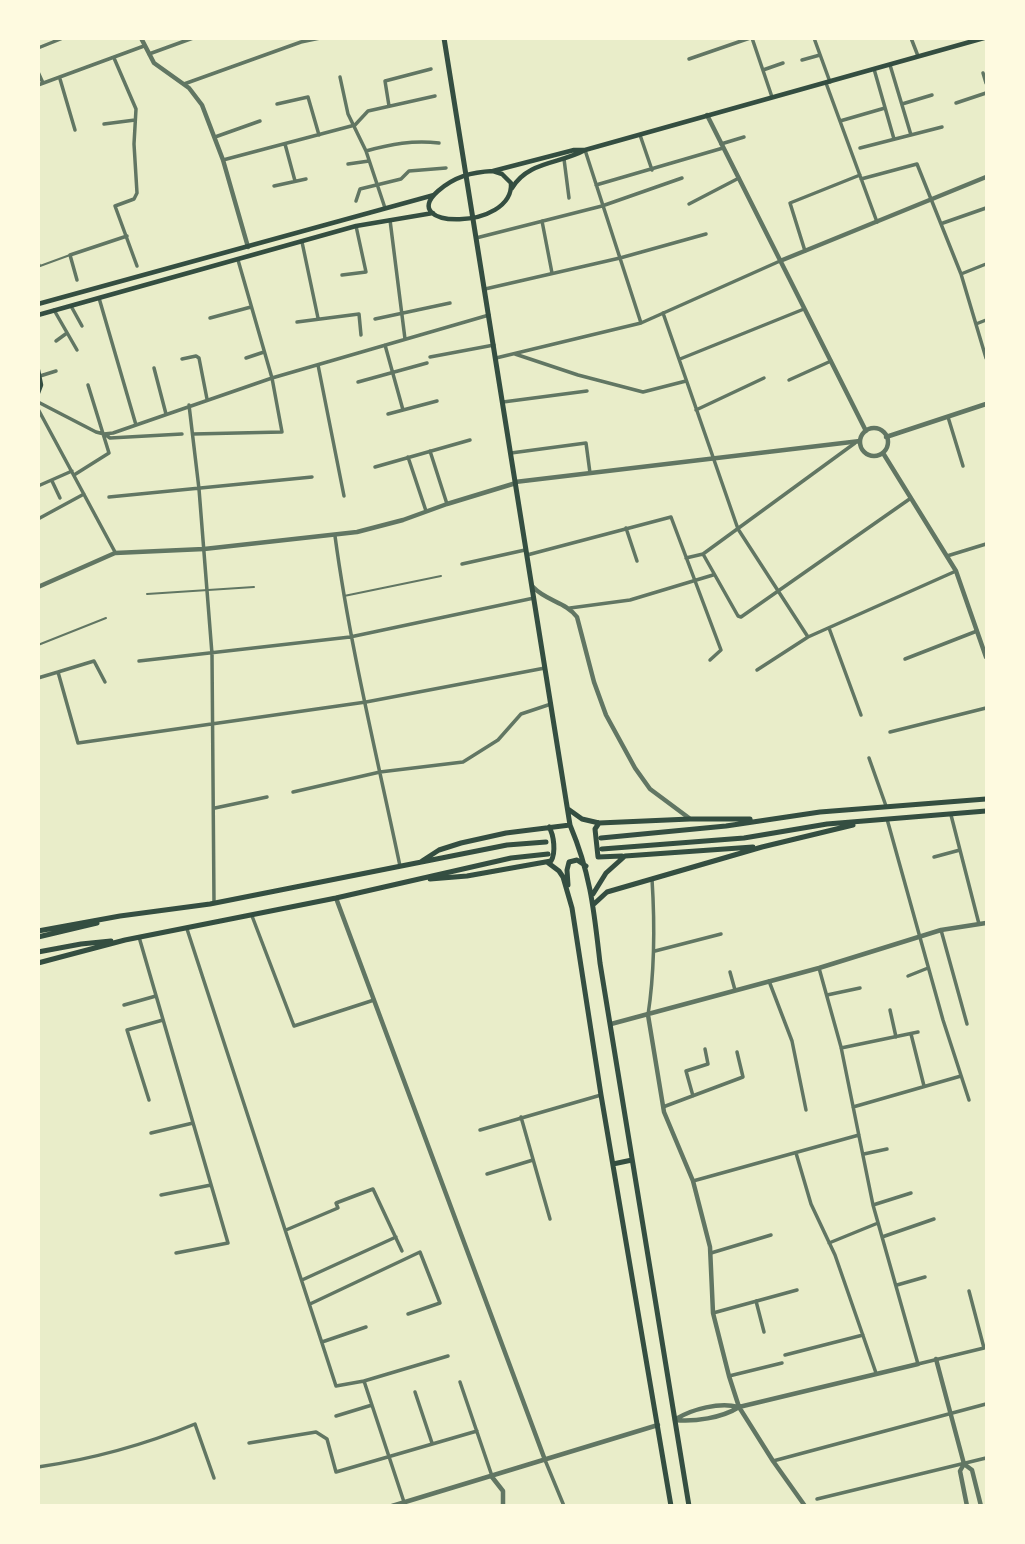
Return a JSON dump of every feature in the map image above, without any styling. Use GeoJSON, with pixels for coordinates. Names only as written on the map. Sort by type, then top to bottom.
{"type":"FeatureCollection","features":[{"type":"Feature","properties":{"kind":"main road"},"geometry":{"type":"LineString","coordinates":[[444,38],[570,825],[586,866],[593,894],[600,963],[689,1506]]}},
{"type":"Feature","properties":{"kind":"main road"},"geometry":{"type":"LineString","coordinates":[[434,194],[430,203],[437,217],[450,220],[473,218],[502,205],[519,177],[529,169],[585,150],[984,38]]}},
{"type":"Feature","properties":{"kind":"main road"},"geometry":{"type":"LineString","coordinates":[[38,304],[434,194],[449,182],[466,174],[493,171],[565,152],[585,150]]}},
{"type":"Feature","properties":{"kind":"main road"},"geometry":{"type":"LineString","coordinates":[[493,171],[508,179],[512,189]]}},
{"type":"Feature","properties":{"kind":"main road"},"geometry":{"type":"LineString","coordinates":[[38,314],[356,226],[433,213]]}},
{"type":"Feature","properties":{"kind":"main road"},"geometry":{"type":"LineString","coordinates":[[160,271],[163,281]]}},
{"type":"Feature","properties":{"kind":"main road"},"geometry":{"type":"LineString","coordinates":[[38,393],[41,385],[39,373]]}},
{"type":"Feature","properties":{"kind":"main road"},"geometry":{"type":"LineString","coordinates":[[601,838],[886,806],[986,799]]}},
{"type":"Feature","properties":{"kind":"main road"},"geometry":{"type":"LineString","coordinates":[[568,809],[582,819],[599,823],[731,818],[760,820]]}},
{"type":"Feature","properties":{"kind":"main road"},"geometry":{"type":"LineString","coordinates":[[602,849],[744,838],[827,824],[986,811]]}},
{"type":"Feature","properties":{"kind":"main road"},"geometry":{"type":"LineString","coordinates":[[594,904],[607,892],[762,847],[872,820]]}},
{"type":"Feature","properties":{"kind":"main road"},"geometry":{"type":"LineString","coordinates":[[599,823],[595,829],[598,857],[762,847]]}},
{"type":"Feature","properties":{"kind":"main road"},"geometry":{"type":"LineString","coordinates":[[418,863],[447,846],[506,833],[570,825]]}},
{"type":"Feature","properties":{"kind":"main road"},"geometry":{"type":"LineString","coordinates":[[420,879],[454,878],[547,862],[554,856],[552,832],[549,827]]}},
{"type":"Feature","properties":{"kind":"main road"},"geometry":{"type":"LineString","coordinates":[[38,931],[120,916],[214,904],[507,845],[545,842]]}},
{"type":"Feature","properties":{"kind":"main road"},"geometry":{"type":"LineString","coordinates":[[38,963],[139,937],[252,916],[511,858],[548,854]]}},
{"type":"Feature","properties":{"kind":"main road"},"geometry":{"type":"LineString","coordinates":[[593,894],[606,873],[625,856]]}},
{"type":"Feature","properties":{"kind":"main road"},"geometry":{"type":"LineString","coordinates":[[586,866],[577,860],[569,862],[569,894],[671,1506]]}},
{"type":"Feature","properties":{"kind":"main road"},"geometry":{"type":"LineString","coordinates":[[547,862],[559,871],[569,894]]}},
{"type":"Feature","properties":{"kind":"main road"},"geometry":{"type":"LineString","coordinates":[[38,937],[120,916]]}},
{"type":"Feature","properties":{"kind":"main road"},"geometry":{"type":"LineString","coordinates":[[38,953],[81,944],[125,940]]}},
{"type":"Feature","properties":{"kind":"main road"},"geometry":{"type":"LineString","coordinates":[[612,1164],[632,1160]]}},
{"type":"Feature","properties":{"kind":"street"},"geometry":{"type":"LineString","coordinates":[[38,48],[63,38]]}},
{"type":"Feature","properties":{"kind":"street"},"geometry":{"type":"LineString","coordinates":[[141,38],[161,69],[195,94],[215,136],[248,247]]}},
{"type":"Feature","properties":{"kind":"street"},"geometry":{"type":"LineString","coordinates":[[149,54],[193,38]]}},
{"type":"Feature","properties":{"kind":"street"},"geometry":{"type":"LineString","coordinates":[[292,38],[293,44]]}},
{"type":"Feature","properties":{"kind":"street"},"geometry":{"type":"LineString","coordinates":[[184,84],[293,44],[320,38]]}},
{"type":"Feature","properties":{"kind":"street"},"geometry":{"type":"LineString","coordinates":[[689,59],[751,38],[772,97]]}},
{"type":"Feature","properties":{"kind":"street"},"geometry":{"type":"LineString","coordinates":[[814,38],[840,121],[877,222]]}},
{"type":"Feature","properties":{"kind":"street"},"geometry":{"type":"LineString","coordinates":[[911,38],[918,57]]}},
{"type":"Feature","properties":{"kind":"street"},"geometry":{"type":"LineString","coordinates":[[38,72],[41,85],[144,46]]}},
{"type":"Feature","properties":{"kind":"street"},"geometry":{"type":"LineString","coordinates":[[802,60],[820,55]]}},
{"type":"Feature","properties":{"kind":"street"},"geometry":{"type":"LineString","coordinates":[[114,58],[136,109],[134,144],[137,193],[134,199],[115,206],[136,266]]}},
{"type":"Feature","properties":{"kind":"street"},"geometry":{"type":"LineString","coordinates":[[763,70],[783,63]]}},
{"type":"Feature","properties":{"kind":"street"},"geometry":{"type":"LineString","coordinates":[[890,65],[911,135]]}},
{"type":"Feature","properties":{"kind":"street"},"geometry":{"type":"LineString","coordinates":[[389,106],[385,81],[431,69]]}},
{"type":"Feature","properties":{"kind":"street"},"geometry":{"type":"LineString","coordinates":[[874,69],[894,139]]}},
{"type":"Feature","properties":{"kind":"street"},"geometry":{"type":"LineString","coordinates":[[983,73],[986,83]]}},
{"type":"Feature","properties":{"kind":"street"},"geometry":{"type":"LineString","coordinates":[[340,77],[348,114],[366,152],[385,208]]}},
{"type":"Feature","properties":{"kind":"street"},"geometry":{"type":"LineString","coordinates":[[60,79],[75,130]]}},
{"type":"Feature","properties":{"kind":"street"},"geometry":{"type":"LineString","coordinates":[[956,103],[986,93]]}},
{"type":"Feature","properties":{"kind":"street"},"geometry":{"type":"LineString","coordinates":[[902,104],[932,95]]}},
{"type":"Feature","properties":{"kind":"street"},"geometry":{"type":"LineString","coordinates":[[223,160],[355,125],[368,111],[435,96]]}},
{"type":"Feature","properties":{"kind":"street"},"geometry":{"type":"LineString","coordinates":[[277,104],[308,97],[319,135]]}},
{"type":"Feature","properties":{"kind":"street"},"geometry":{"type":"LineString","coordinates":[[840,121],[885,108]]}},
{"type":"Feature","properties":{"kind":"street"},"geometry":{"type":"LineString","coordinates":[[707,115],[866,431]]}},
{"type":"Feature","properties":{"kind":"street"},"geometry":{"type":"LineString","coordinates":[[104,124],[135,120]]}},
{"type":"Feature","properties":{"kind":"street"},"geometry":{"type":"LineString","coordinates":[[215,136],[260,121]]}},
{"type":"Feature","properties":{"kind":"street"},"geometry":{"type":"LineString","coordinates":[[860,148],[942,127]]}},
{"type":"Feature","properties":{"kind":"street"},"geometry":{"type":"LineString","coordinates":[[640,135],[652,170]]}},
{"type":"Feature","properties":{"kind":"street"},"geometry":{"type":"LineString","coordinates":[[596,185],[652,170],[744,138]]}},
{"type":"Feature","properties":{"kind":"street"},"geometry":{"type":"LineString","coordinates":[[366,152],[403,142],[439,143]]}},
{"type":"Feature","properties":{"kind":"street"},"geometry":{"type":"LineString","coordinates":[[285,144],[295,181]]}},
{"type":"Feature","properties":{"kind":"street"},"geometry":{"type":"LineString","coordinates":[[585,150],[641,323]]}},
{"type":"Feature","properties":{"kind":"street"},"geometry":{"type":"LineString","coordinates":[[564,159],[569,198]]}},
{"type":"Feature","properties":{"kind":"street"},"geometry":{"type":"LineString","coordinates":[[348,164],[369,160]]}},
{"type":"Feature","properties":{"kind":"street"},"geometry":{"type":"LineString","coordinates":[[805,251],[790,202],[860,177],[917,164],[943,223],[986,358]]}},
{"type":"Feature","properties":{"kind":"street"},"geometry":{"type":"LineString","coordinates":[[355,201],[360,189],[401,179],[409,171],[446,168]]}},
{"type":"Feature","properties":{"kind":"street"},"geometry":{"type":"LineString","coordinates":[[495,358],[641,323],[780,261],[986,177]]}},
{"type":"Feature","properties":{"kind":"street"},"geometry":{"type":"LineString","coordinates":[[476,238],[602,205],[682,178]]}},
{"type":"Feature","properties":{"kind":"street"},"geometry":{"type":"LineString","coordinates":[[689,204],[738,178]]}},
{"type":"Feature","properties":{"kind":"street"},"geometry":{"type":"LineString","coordinates":[[274,186],[306,179]]}},
{"type":"Feature","properties":{"kind":"street"},"geometry":{"type":"LineString","coordinates":[[943,223],[986,208]]}},
{"type":"Feature","properties":{"kind":"street"},"geometry":{"type":"LineString","coordinates":[[390,220],[405,339]]}},
{"type":"Feature","properties":{"kind":"street"},"geometry":{"type":"LineString","coordinates":[[542,221],[552,274]]}},
{"type":"Feature","properties":{"kind":"street"},"geometry":{"type":"LineString","coordinates":[[342,275],[366,272],[356,226]]}},
{"type":"Feature","properties":{"kind":"street"},"geometry":{"type":"LineString","coordinates":[[485,289],[620,258],[706,234]]}},
{"type":"Feature","properties":{"kind":"street"},"geometry":{"type":"LineString","coordinates":[[77,281],[70,255],[127,236]]}},
{"type":"Feature","properties":{"kind":"street"},"geometry":{"type":"LineString","coordinates":[[302,242],[318,319]]}},
{"type":"Feature","properties":{"kind":"street"},"geometry":{"type":"LineString","coordinates":[[192,434],[282,432],[272,378],[238,260]]}},
{"type":"Feature","properties":{"kind":"street"},"geometry":{"type":"LineString","coordinates":[[961,274],[986,264]]}},
{"type":"Feature","properties":{"kind":"street"},"geometry":{"type":"LineString","coordinates":[[99,298],[136,425]]}},
{"type":"Feature","properties":{"kind":"street"},"geometry":{"type":"LineString","coordinates":[[375,319],[450,303]]}},
{"type":"Feature","properties":{"kind":"street"},"geometry":{"type":"LineString","coordinates":[[71,306],[82,326]]}},
{"type":"Feature","properties":{"kind":"street"},"geometry":{"type":"LineString","coordinates":[[210,318],[251,307]]}},
{"type":"Feature","properties":{"kind":"street"},"geometry":{"type":"LineString","coordinates":[[679,359],[804,309]]}},
{"type":"Feature","properties":{"kind":"street"},"geometry":{"type":"LineString","coordinates":[[54,310],[77,350]]}},
{"type":"Feature","properties":{"kind":"street"},"geometry":{"type":"LineString","coordinates":[[663,313],[738,529],[808,638]]}},
{"type":"Feature","properties":{"kind":"street"},"geometry":{"type":"LineString","coordinates":[[298,322],[359,314],[361,335]]}},
{"type":"Feature","properties":{"kind":"street"},"geometry":{"type":"LineString","coordinates":[[104,434],[272,378],[489,315]]}},
{"type":"Feature","properties":{"kind":"street"},"geometry":{"type":"LineString","coordinates":[[976,324],[986,320]]}},
{"type":"Feature","properties":{"kind":"street"},"geometry":{"type":"LineString","coordinates":[[56,341],[67,333]]}},
{"type":"Feature","properties":{"kind":"street"},"geometry":{"type":"LineString","coordinates":[[385,345],[403,410]]}},
{"type":"Feature","properties":{"kind":"street"},"geometry":{"type":"LineString","coordinates":[[430,357],[494,345]]}},
{"type":"Feature","properties":{"kind":"street"},"geometry":{"type":"LineString","coordinates":[[246,358],[264,352]]}},
{"type":"Feature","properties":{"kind":"street"},"geometry":{"type":"LineString","coordinates":[[513,354],[643,392],[687,381]]}},
{"type":"Feature","properties":{"kind":"street"},"geometry":{"type":"LineString","coordinates":[[182,359],[196,356],[199,358],[207,399]]}},
{"type":"Feature","properties":{"kind":"street"},"geometry":{"type":"LineString","coordinates":[[789,380],[831,360]]}},
{"type":"Feature","properties":{"kind":"street"},"geometry":{"type":"LineString","coordinates":[[358,382],[427,363]]}},
{"type":"Feature","properties":{"kind":"street"},"geometry":{"type":"LineString","coordinates":[[318,365],[344,496]]}},
{"type":"Feature","properties":{"kind":"street"},"geometry":{"type":"LineString","coordinates":[[154,368],[166,414]]}},
{"type":"Feature","properties":{"kind":"street"},"geometry":{"type":"LineString","coordinates":[[39,373],[57,371]]}},
{"type":"Feature","properties":{"kind":"street"},"geometry":{"type":"LineString","coordinates":[[696,410],[764,378]]}},
{"type":"Feature","properties":{"kind":"street"},"geometry":{"type":"LineString","coordinates":[[38,486],[107,456],[104,434],[88,385]]}},
{"type":"Feature","properties":{"kind":"street"},"geometry":{"type":"LineString","coordinates":[[503,402],[587,391]]}},
{"type":"Feature","properties":{"kind":"street"},"geometry":{"type":"LineString","coordinates":[[388,414],[437,401]]}},
{"type":"Feature","properties":{"kind":"street"},"geometry":{"type":"LineString","coordinates":[[38,402],[110,438],[182,434]]}},
{"type":"Feature","properties":{"kind":"street"},"geometry":{"type":"LineString","coordinates":[[886,437],[986,404]]}},
{"type":"Feature","properties":{"kind":"street"},"geometry":{"type":"LineString","coordinates":[[189,405],[199,489],[212,654],[214,904]]}},
{"type":"Feature","properties":{"kind":"street"},"geometry":{"type":"LineString","coordinates":[[38,409],[115,553]]}},
{"type":"Feature","properties":{"kind":"street"},"geometry":{"type":"LineString","coordinates":[[948,417],[963,466]]}},
{"type":"Feature","properties":{"kind":"street"},"geometry":{"type":"LineString","coordinates":[[686,558],[703,554],[858,441],[866,431],[878,429],[886,437],[887,446],[883,453],[874,456],[865,453],[858,441]]}},
{"type":"Feature","properties":{"kind":"street"},"geometry":{"type":"LineString","coordinates":[[375,467],[470,440]]}},
{"type":"Feature","properties":{"kind":"street"},"geometry":{"type":"LineString","coordinates":[[38,587],[115,553],[204,549],[335,536],[381,527],[515,482],[858,441]]}},
{"type":"Feature","properties":{"kind":"street"},"geometry":{"type":"LineString","coordinates":[[511,453],[586,443],[590,473]]}},
{"type":"Feature","properties":{"kind":"street"},"geometry":{"type":"LineString","coordinates":[[430,451],[447,504]]}},
{"type":"Feature","properties":{"kind":"street"},"geometry":{"type":"LineString","coordinates":[[883,453],[956,571],[986,657]]}},
{"type":"Feature","properties":{"kind":"street"},"geometry":{"type":"LineString","coordinates":[[408,457],[426,512]]}},
{"type":"Feature","properties":{"kind":"street"},"geometry":{"type":"LineString","coordinates":[[109,497],[312,477]]}},
{"type":"Feature","properties":{"kind":"street"},"geometry":{"type":"LineString","coordinates":[[52,480],[60,498]]}},
{"type":"Feature","properties":{"kind":"street"},"geometry":{"type":"LineString","coordinates":[[38,519],[84,494]]}},
{"type":"Feature","properties":{"kind":"street"},"geometry":{"type":"LineString","coordinates":[[703,554],[739,617],[911,498]]}},
{"type":"Feature","properties":{"kind":"street"},"geometry":{"type":"LineString","coordinates":[[463,564],[527,552],[667,516],[673,518],[694,582],[721,650],[710,660]]}},
{"type":"Feature","properties":{"kind":"street"},"geometry":{"type":"LineString","coordinates":[[626,528],[637,561]]}},
{"type":"Feature","properties":{"kind":"street"},"geometry":{"type":"LineString","coordinates":[[335,536],[350,637],[400,866]]}},
{"type":"Feature","properties":{"kind":"street"},"geometry":{"type":"LineString","coordinates":[[947,556],[986,544]]}},
{"type":"Feature","properties":{"kind":"street"},"geometry":{"type":"LineString","coordinates":[[757,670],[808,638],[956,571]]}},
{"type":"Feature","properties":{"kind":"street"},"geometry":{"type":"LineString","coordinates":[[532,586],[550,601],[570,608],[630,600],[713,575]]}},
{"type":"Feature","properties":{"kind":"street"},"geometry":{"type":"LineString","coordinates":[[139,662],[350,637],[534,598]]}},
{"type":"Feature","properties":{"kind":"street"},"geometry":{"type":"LineString","coordinates":[[570,608],[577,617],[594,682],[606,715],[635,768],[650,789],[690,819]]}},
{"type":"Feature","properties":{"kind":"street"},"geometry":{"type":"LineString","coordinates":[[829,628],[861,715]]}},
{"type":"Feature","properties":{"kind":"street"},"geometry":{"type":"LineString","coordinates":[[905,659],[977,631]]}},
{"type":"Feature","properties":{"kind":"street"},"geometry":{"type":"LineString","coordinates":[[38,678],[94,660],[105,682]]}},
{"type":"Feature","properties":{"kind":"street"},"geometry":{"type":"LineString","coordinates":[[58,672],[78,743],[366,702],[545,668]]}},
{"type":"Feature","properties":{"kind":"street"},"geometry":{"type":"LineString","coordinates":[[293,792],[380,772],[463,762],[498,740],[521,714],[551,704]]}},
{"type":"Feature","properties":{"kind":"street"},"geometry":{"type":"LineString","coordinates":[[890,732],[986,709]]}},
{"type":"Feature","properties":{"kind":"street"},"geometry":{"type":"LineString","coordinates":[[869,758],[886,806]]}},
{"type":"Feature","properties":{"kind":"street"},"geometry":{"type":"LineString","coordinates":[[215,808],[267,797]]}},
{"type":"Feature","properties":{"kind":"street"},"geometry":{"type":"LineString","coordinates":[[950,813],[979,924]]}},
{"type":"Feature","properties":{"kind":"street"},"geometry":{"type":"LineString","coordinates":[[887,818],[928,968],[969,1100]]}},
{"type":"Feature","properties":{"kind":"street"},"geometry":{"type":"LineString","coordinates":[[934,858],[960,850]]}},
{"type":"Feature","properties":{"kind":"street"},"geometry":{"type":"LineString","coordinates":[[652,879],[656,951],[648,1015],[663,1107],[693,1181],[711,1253],[713,1313],[739,1407],[772,1461],[805,1506]]}},
{"type":"Feature","properties":{"kind":"street"},"geometry":{"type":"LineString","coordinates":[[336,898],[564,1506]]}},
{"type":"Feature","properties":{"kind":"street"},"geometry":{"type":"LineString","coordinates":[[252,916],[294,1026],[374,1000]]}},
{"type":"Feature","properties":{"kind":"street"},"geometry":{"type":"LineString","coordinates":[[611,1024],[819,968],[941,930],[986,923]]}},
{"type":"Feature","properties":{"kind":"street"},"geometry":{"type":"LineString","coordinates":[[187,929],[336,1386],[364,1381],[448,1356]]}},
{"type":"Feature","properties":{"kind":"street"},"geometry":{"type":"LineString","coordinates":[[941,930],[967,1024]]}},
{"type":"Feature","properties":{"kind":"street"},"geometry":{"type":"LineString","coordinates":[[656,951],[721,934]]}},
{"type":"Feature","properties":{"kind":"street"},"geometry":{"type":"LineString","coordinates":[[139,937],[228,1242],[176,1253]]}},
{"type":"Feature","properties":{"kind":"street"},"geometry":{"type":"LineString","coordinates":[[819,968],[841,1048],[873,1205],[918,1364]]}},
{"type":"Feature","properties":{"kind":"street"},"geometry":{"type":"LineString","coordinates":[[908,976],[928,968]]}},
{"type":"Feature","properties":{"kind":"street"},"geometry":{"type":"LineString","coordinates":[[730,972],[735,990]]}},
{"type":"Feature","properties":{"kind":"street"},"geometry":{"type":"LineString","coordinates":[[769,981],[792,1041],[806,1110]]}},
{"type":"Feature","properties":{"kind":"street"},"geometry":{"type":"LineString","coordinates":[[827,995],[860,988]]}},
{"type":"Feature","properties":{"kind":"street"},"geometry":{"type":"LineString","coordinates":[[124,1005],[156,996]]}},
{"type":"Feature","properties":{"kind":"street"},"geometry":{"type":"LineString","coordinates":[[890,1010],[896,1037]]}},
{"type":"Feature","properties":{"kind":"street"},"geometry":{"type":"LineString","coordinates":[[149,1100],[128,1030],[163,1020]]}},
{"type":"Feature","properties":{"kind":"street"},"geometry":{"type":"LineString","coordinates":[[841,1048],[918,1032]]}},
{"type":"Feature","properties":{"kind":"street"},"geometry":{"type":"LineString","coordinates":[[911,1034],[924,1087]]}},
{"type":"Feature","properties":{"kind":"street"},"geometry":{"type":"LineString","coordinates":[[693,1096],[686,1071],[708,1064],[705,1049]]}},
{"type":"Feature","properties":{"kind":"street"},"geometry":{"type":"LineString","coordinates":[[663,1107],[743,1077],[737,1052]]}},
{"type":"Feature","properties":{"kind":"street"},"geometry":{"type":"LineString","coordinates":[[853,1107],[961,1076]]}},
{"type":"Feature","properties":{"kind":"street"},"geometry":{"type":"LineString","coordinates":[[480,1130],[601,1095]]}},
{"type":"Feature","properties":{"kind":"street"},"geometry":{"type":"LineString","coordinates":[[521,1117],[550,1219]]}},
{"type":"Feature","properties":{"kind":"street"},"geometry":{"type":"LineString","coordinates":[[151,1133],[193,1124]]}},
{"type":"Feature","properties":{"kind":"street"},"geometry":{"type":"LineString","coordinates":[[693,1181],[859,1135]]}},
{"type":"Feature","properties":{"kind":"street"},"geometry":{"type":"LineString","coordinates":[[864,1154],[887,1149]]}},
{"type":"Feature","properties":{"kind":"street"},"geometry":{"type":"LineString","coordinates":[[796,1153],[811,1204],[829,1242],[876,1373]]}},
{"type":"Feature","properties":{"kind":"street"},"geometry":{"type":"LineString","coordinates":[[487,1174],[533,1160]]}},
{"type":"Feature","properties":{"kind":"street"},"geometry":{"type":"LineString","coordinates":[[161,1195],[211,1185]]}},
{"type":"Feature","properties":{"kind":"street"},"geometry":{"type":"LineString","coordinates":[[286,1230],[338,1208],[336,1203],[373,1189],[402,1251]]}},
{"type":"Feature","properties":{"kind":"street"},"geometry":{"type":"LineString","coordinates":[[873,1205],[911,1193]]}},
{"type":"Feature","properties":{"kind":"street"},"geometry":{"type":"LineString","coordinates":[[882,1237],[934,1219]]}},
{"type":"Feature","properties":{"kind":"street"},"geometry":{"type":"LineString","coordinates":[[829,1242],[878,1223]]}},
{"type":"Feature","properties":{"kind":"street"},"geometry":{"type":"LineString","coordinates":[[711,1253],[771,1235]]}},
{"type":"Feature","properties":{"kind":"street"},"geometry":{"type":"LineString","coordinates":[[302,1280],[396,1237]]}},
{"type":"Feature","properties":{"kind":"street"},"geometry":{"type":"LineString","coordinates":[[310,1304],[420,1252],[440,1303],[408,1314]]}},
{"type":"Feature","properties":{"kind":"street"},"geometry":{"type":"LineString","coordinates":[[897,1285],[925,1277]]}},
{"type":"Feature","properties":{"kind":"street"},"geometry":{"type":"LineString","coordinates":[[713,1313],[797,1290]]}},
{"type":"Feature","properties":{"kind":"street"},"geometry":{"type":"LineString","coordinates":[[675,1420],[688,1421],[731,1412],[739,1407],[984,1348],[970,1291]]}},
{"type":"Feature","properties":{"kind":"street"},"geometry":{"type":"LineString","coordinates":[[756,1301],[764,1332]]}},
{"type":"Feature","properties":{"kind":"street"},"geometry":{"type":"LineString","coordinates":[[322,1342],[366,1327]]}},
{"type":"Feature","properties":{"kind":"street"},"geometry":{"type":"LineString","coordinates":[[785,1355],[863,1335]]}},
{"type":"Feature","properties":{"kind":"street"},"geometry":{"type":"LineString","coordinates":[[936,1359],[964,1464],[972,1469],[981,1506]]}},
{"type":"Feature","properties":{"kind":"street"},"geometry":{"type":"LineString","coordinates":[[729,1376],[782,1363]]}},
{"type":"Feature","properties":{"kind":"street"},"geometry":{"type":"LineString","coordinates":[[364,1381],[404,1502]]}},
{"type":"Feature","properties":{"kind":"street"},"geometry":{"type":"LineString","coordinates":[[460,1382],[492,1477],[503,1491],[503,1506]]}},
{"type":"Feature","properties":{"kind":"street"},"geometry":{"type":"LineString","coordinates":[[415,1392],[432,1443]]}},
{"type":"Feature","properties":{"kind":"street"},"geometry":{"type":"LineString","coordinates":[[772,1461],[986,1404]]}},
{"type":"Feature","properties":{"kind":"street"},"geometry":{"type":"LineString","coordinates":[[336,1416],[372,1405]]}},
{"type":"Feature","properties":{"kind":"street"},"geometry":{"type":"LineString","coordinates":[[675,1420],[686,1412],[729,1405],[739,1407]]}},
{"type":"Feature","properties":{"kind":"street"},"geometry":{"type":"LineString","coordinates":[[38,1467],[108,1454],[158,1439],[194,1424],[214,1478]]}},
{"type":"Feature","properties":{"kind":"street"},"geometry":{"type":"LineString","coordinates":[[392,1506],[659,1425]]}},
{"type":"Feature","properties":{"kind":"street"},"geometry":{"type":"LineString","coordinates":[[249,1443],[316,1432],[327,1439],[336,1472],[477,1431]]}},
{"type":"Feature","properties":{"kind":"street"},"geometry":{"type":"LineString","coordinates":[[817,1499],[986,1458]]}},
{"type":"Feature","properties":{"kind":"street"},"geometry":{"type":"LineString","coordinates":[[964,1464],[960,1471],[967,1506]]}},
{"type":"Feature","properties":{"kind":"lane"},"geometry":{"type":"LineString","coordinates":[[38,265],[70,255]]}},
{"type":"Feature","properties":{"kind":"lane"},"geometry":{"type":"LineString","coordinates":[[343,596],[441,576]]}},
{"type":"Feature","properties":{"kind":"lane"},"geometry":{"type":"LineString","coordinates":[[147,594],[254,587]]}},
{"type":"Feature","properties":{"kind":"lane"},"geometry":{"type":"LineString","coordinates":[[38,645],[106,618]]}}]}
